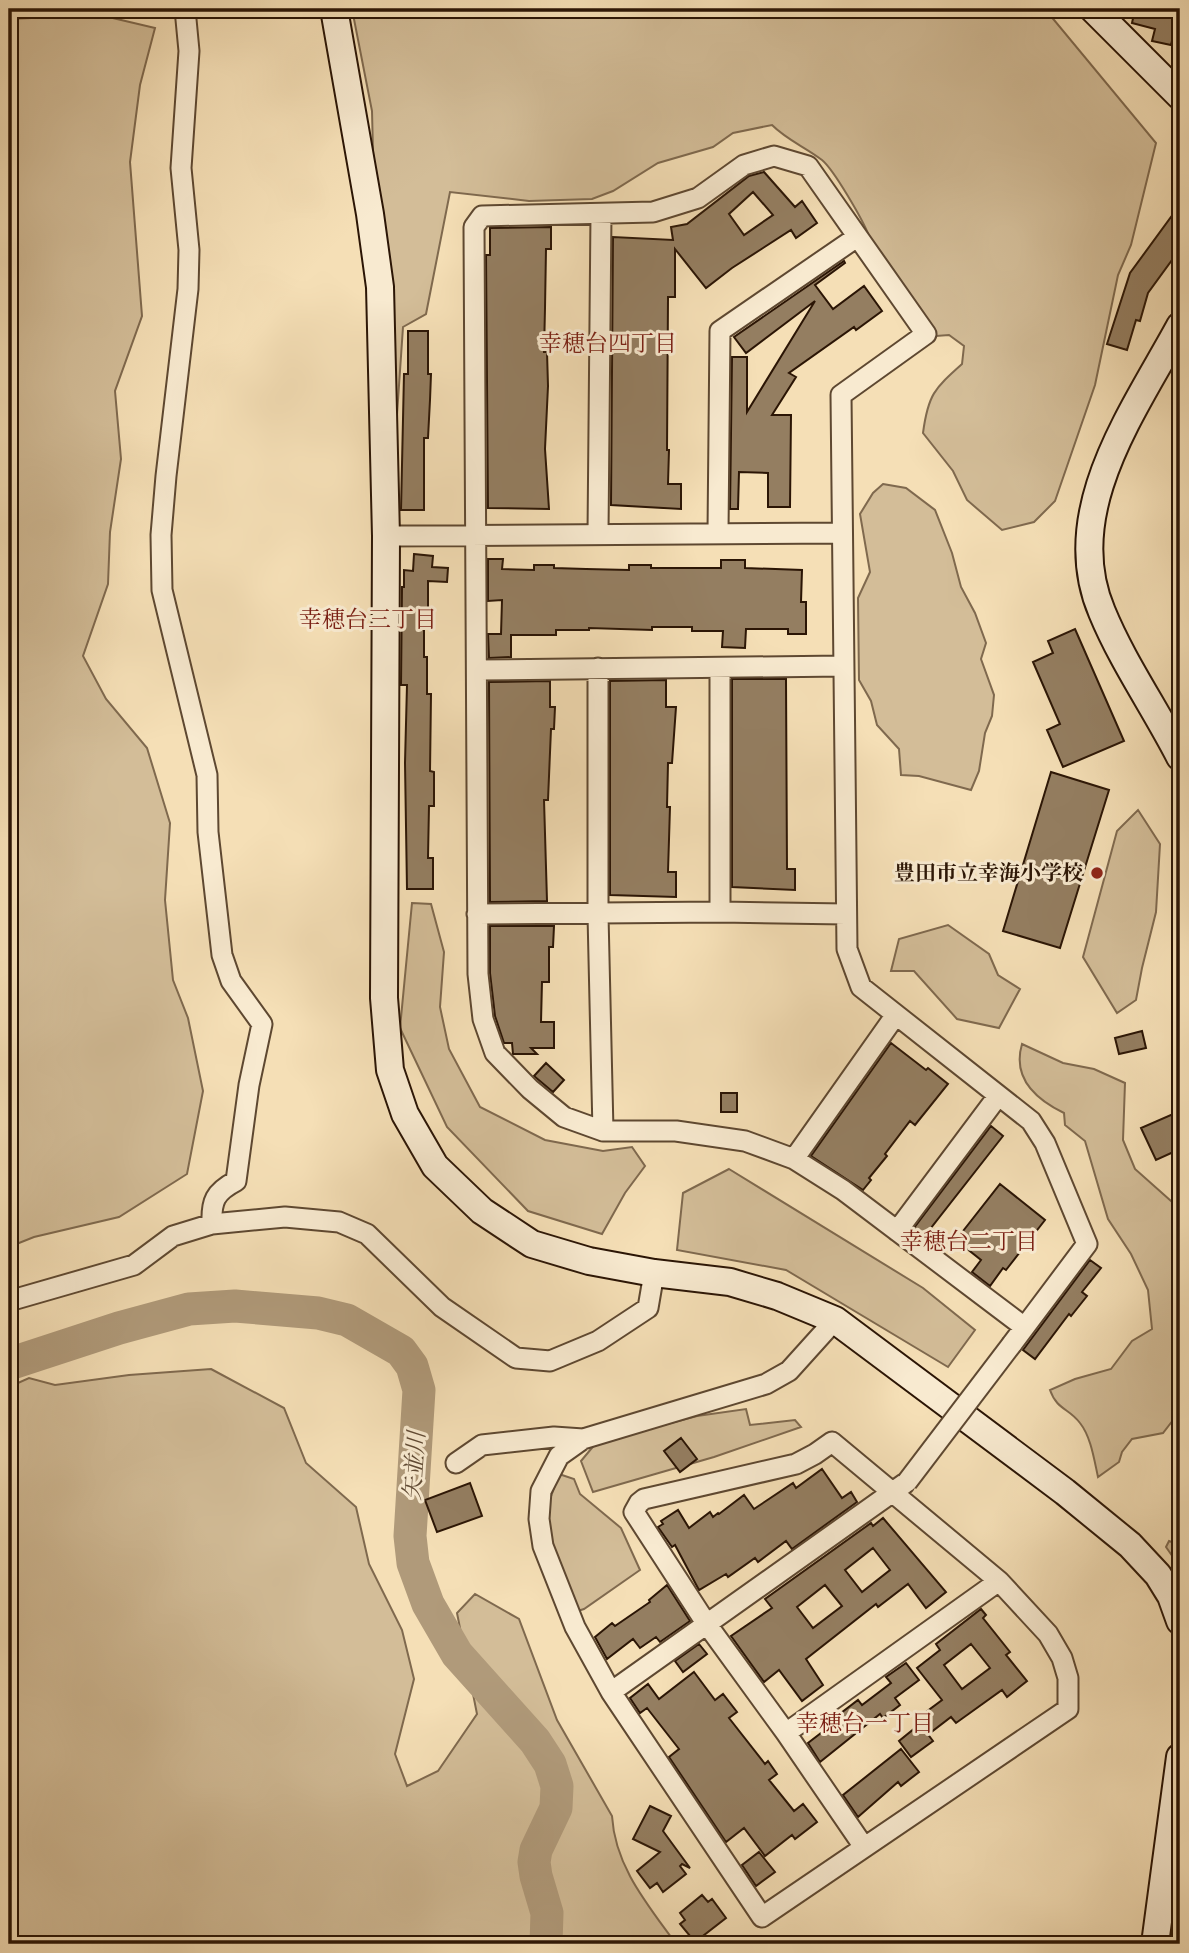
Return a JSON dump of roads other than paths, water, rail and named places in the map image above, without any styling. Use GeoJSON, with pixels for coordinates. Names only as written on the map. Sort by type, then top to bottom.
{"type":"FeatureCollection","features":[{"type":"Feature","properties":{"kind":"street"},"geometry":{"type":"LineString","coordinates":[[185,9],[189,51],[181,168],[189,250],[188,289],[166,476],[161,535],[162,590],[207,775],[208,832],[222,955],[231,981],[262,1024],[248,1085],[236,1181],[222,1188],[211,1206],[212,1224]]}},
{"type":"Feature","properties":{"kind":"street"},"geometry":{"type":"LineString","coordinates":[[334,9],[380,287],[386,536],[384,998],[390,1070],[405,1114],[435,1166],[482,1211],[532,1244],[589,1261],[654,1273],[730,1282],[777,1296],[835,1320],[1065,1492],[1130,1545],[1158,1575],[1171,1596],[1180,1621]]}},
{"type":"Feature","properties":{"kind":"street"},"geometry":{"type":"LineString","coordinates":[[1093,9],[1180,96]]}},
{"type":"Feature","properties":{"kind":"street"},"geometry":{"type":"LineString","coordinates":[[611,1692],[900,1487],[1087,1244],[1045,1143],[1031,1121],[861,987],[847,949],[841,395],[926,334],[807,166],[774,156],[744,165],[698,198],[653,212],[482,216],[474,227],[477,914],[478,974],[483,1019],[495,1053],[530,1089],[564,1117],[603,1130],[676,1131],[746,1140],[794,1159],[843,1190],[1023,1326]]}},
{"type":"Feature","properties":{"kind":"street"},"geometry":{"type":"LineString","coordinates":[[598,533],[601,214]]}},
{"type":"Feature","properties":{"kind":"street"},"geometry":{"type":"LineString","coordinates":[[718,532],[720,331],[858,237]]}},
{"type":"Feature","properties":{"kind":"street"},"geometry":{"type":"LineString","coordinates":[[1179,750],[1127,665],[1101,610],[1093,582],[1090,536],[1093,506],[1108,458],[1180,326]]}},
{"type":"Feature","properties":{"kind":"street"},"geometry":{"type":"LineString","coordinates":[[386,536],[842,533]]}},
{"type":"Feature","properties":{"kind":"street"},"geometry":{"type":"LineString","coordinates":[[478,670],[843,666]]}},
{"type":"Feature","properties":{"kind":"street"},"geometry":{"type":"LineString","coordinates":[[598,668],[598,915],[603,1130]]}},
{"type":"Feature","properties":{"kind":"street"},"geometry":{"type":"LineString","coordinates":[[720,669],[720,912]]}},
{"type":"Feature","properties":{"kind":"street"},"geometry":{"type":"LineString","coordinates":[[477,914],[846,914]]}},
{"type":"Feature","properties":{"kind":"street"},"geometry":{"type":"LineString","coordinates":[[794,1159],[895,1016]]}},
{"type":"Feature","properties":{"kind":"street"},"geometry":{"type":"LineString","coordinates":[[897,1231],[998,1096]]}},
{"type":"Feature","properties":{"kind":"street"},"geometry":{"type":"LineString","coordinates":[[9,1301],[134,1265],[173,1236],[212,1224],[285,1217],[339,1222],[368,1234],[442,1307],[516,1359],[550,1361],[598,1341],[648,1308],[654,1273]]}},
{"type":"Feature","properties":{"kind":"street"},"geometry":{"type":"LineString","coordinates":[[456,1463],[482,1445],[554,1437],[583,1438],[766,1384],[789,1371],[835,1320]]}},
{"type":"Feature","properties":{"kind":"street"},"geometry":{"type":"LineString","coordinates":[[583,1438],[559,1456],[541,1491],[538,1519],[543,1546],[575,1627],[611,1692],[762,1917],[1068,1709],[1068,1678],[1062,1658],[1048,1634],[999,1581],[900,1487],[832,1442],[796,1464],[644,1499],[639,1503],[634,1512],[706,1623],[786,1732],[864,1847]]}},
{"type":"Feature","properties":{"kind":"street"},"geometry":{"type":"LineString","coordinates":[[786,1732],[999,1581]]}},
{"type":"Feature","properties":{"kind":"street"},"geometry":{"type":"LineString","coordinates":[[1155,1944],[1180,1757]]}},
{"type":"Feature","properties":{"kind":"waterway","name":"矢並川"},"geometry":{"type":"LineString","coordinates":[[9,1364],[119,1328],[189,1309],[235,1306],[318,1313],[347,1320],[401,1351],[412,1366],[419,1390],[410,1536],[413,1563],[428,1604],[457,1654],[535,1741],[550,1764],[557,1786],[556,1808],[536,1850],[534,1862],[547,1913],[546,1944]]}},
{"type":"Feature","properties":{"kind":"place","name":"豊田市立幸海小学校"},"geometry":{"type":"Point","coordinates":[1097,873]}},
{"type":"Feature","properties":{"kind":"district","name":"幸穂台四丁目"},"geometry":{"type":"Point","coordinates":[608,343]}},
{"type":"Feature","properties":{"kind":"district","name":"幸穂台三丁目"},"geometry":{"type":"Point","coordinates":[368,619]}},
{"type":"Feature","properties":{"kind":"district","name":"幸穂台二丁目"},"geometry":{"type":"Point","coordinates":[969,1241]}},
{"type":"Feature","properties":{"kind":"district","name":"幸穂台一丁目"},"geometry":{"type":"Point","coordinates":[865,1723]}}]}
